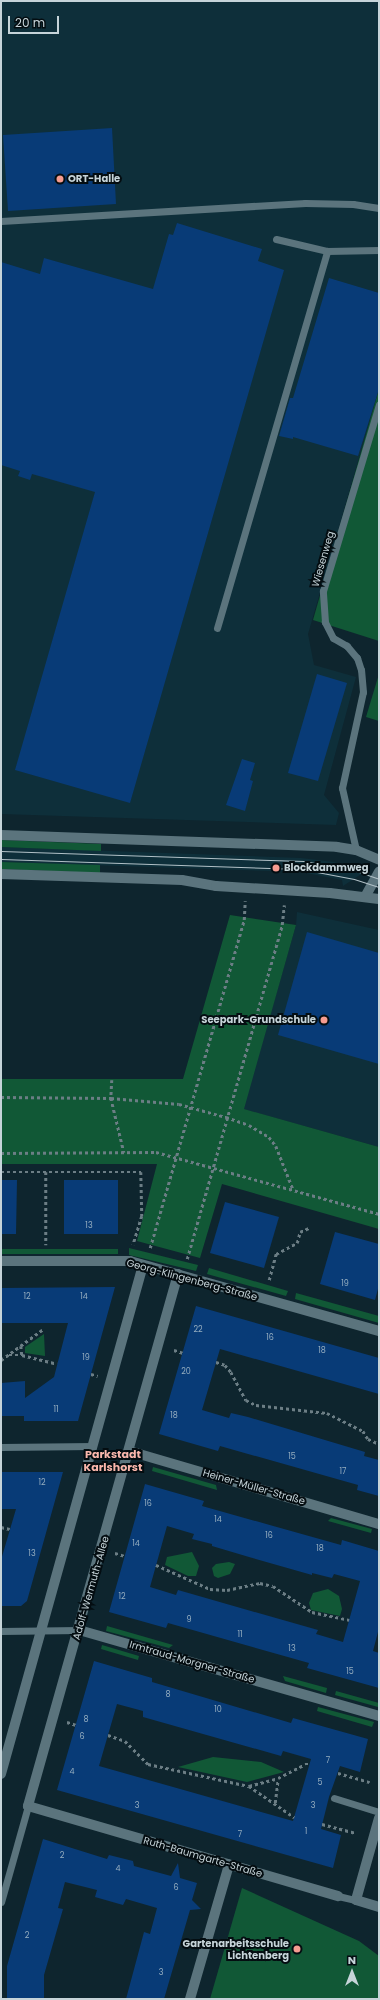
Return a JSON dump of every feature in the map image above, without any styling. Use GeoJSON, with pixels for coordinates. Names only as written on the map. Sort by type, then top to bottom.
{"type":"FeatureCollection","features":[{"type":"Feature","properties":{"kind":"street"},"geometry":{"type":"LineString","coordinates":[[1,835],[336,847],[356,850],[379,860]]}},
{"type":"Feature","properties":{"kind":"street"},"geometry":{"type":"LineString","coordinates":[[365,897],[379,872]]}},
{"type":"Feature","properties":{"kind":"street"},"geometry":{"type":"LineString","coordinates":[[1,874],[182,880],[216,886],[379,899]]}},
{"type":"Feature","properties":{"kind":"street","name":"Georg-Klingenberg-Straße"},"geometry":{"type":"LineString","coordinates":[[1,1261],[130,1261],[379,1331]]}},
{"type":"Feature","properties":{"kind":"street"},"geometry":{"type":"LineString","coordinates":[[1,1774],[43,1630],[143,1264]]}},
{"type":"Feature","properties":{"kind":"street","name":"Adolf-Wermuth-Allee"},"geometry":{"type":"LineString","coordinates":[[28,1806],[79,1630],[178,1274]]}},
{"type":"Feature","properties":{"kind":"street","name":"Heiner-Müller-Straße"},"geometry":{"type":"LineString","coordinates":[[129,1451],[379,1524]]}},
{"type":"Feature","properties":{"kind":"street","name":"Irmtraud-Morgner-Straße"},"geometry":{"type":"LineString","coordinates":[[79,1630],[379,1716]]}},
{"type":"Feature","properties":{"kind":"street","name":"Ruth-Baumgarte-Straße"},"geometry":{"type":"LineString","coordinates":[[28,1806],[338,1896]]}},
{"type":"Feature","properties":{"kind":"street"},"geometry":{"type":"LineString","coordinates":[[356,1900],[379,1818]]}},
{"type":"Feature","properties":{"kind":"street"},"geometry":{"type":"LineString","coordinates":[[190,1999],[229,1865]]}},
{"type":"Feature","properties":{"kind":"street","name":"Ruth-Baumgarte-Straße"},"geometry":{"type":"LineString","coordinates":[[356,1900],[379,1907]]}},
{"type":"Feature","properties":{"kind":"lane"},"geometry":{"type":"LineString","coordinates":[[1,220],[305,203],[353,204],[379,208]]}},
{"type":"Feature","properties":{"kind":"lane"},"geometry":{"type":"LineString","coordinates":[[276,239],[327,251],[379,250]]}},
{"type":"Feature","properties":{"kind":"lane"},"geometry":{"type":"LineString","coordinates":[[217,628],[327,251]]}},
{"type":"Feature","properties":{"kind":"lane","name":"Wiesenweg"},"geometry":{"type":"LineString","coordinates":[[356,850],[342,788],[363,692],[362,670],[357,658],[347,646],[333,638],[325,622],[323,591],[379,404]]}},
{"type":"Feature","properties":{"kind":"lane"},"geometry":{"type":"LineString","coordinates":[[1,1447],[93,1446]]}},
{"type":"Feature","properties":{"kind":"lane","name":"Irmtraud-Morgner-Straße"},"geometry":{"type":"LineString","coordinates":[[1,1631],[79,1630]]}},
{"type":"Feature","properties":{"kind":"lane"},"geometry":{"type":"LineString","coordinates":[[334,1798],[379,1812]]}},
{"type":"Feature","properties":{"kind":"lane","name":"Adolf-Wermuth-Allee"},"geometry":{"type":"LineString","coordinates":[[1,1902],[28,1806]]}},
{"type":"Feature","properties":{"kind":"lane","name":"Ruth-Baumgarte-Straße"},"geometry":{"type":"LineString","coordinates":[[338,1896],[356,1900]]}},
{"type":"Feature","properties":{"kind":"path"},"geometry":{"type":"LineString","coordinates":[[150,1248],[244,920],[245,901]]}},
{"type":"Feature","properties":{"kind":"path"},"geometry":{"type":"LineString","coordinates":[[187,1259],[226,1117],[282,925],[284,905]]}},
{"type":"Feature","properties":{"kind":"path"},"geometry":{"type":"LineString","coordinates":[[112,1080],[111,1098],[124,1152]]}},
{"type":"Feature","properties":{"kind":"path"},"geometry":{"type":"LineString","coordinates":[[1,1097],[111,1098],[191,1107],[226,1117],[249,1125],[269,1137],[276,1146],[294,1189]]}},
{"type":"Feature","properties":{"kind":"path"},"geometry":{"type":"LineString","coordinates":[[1,1152],[156,1152],[294,1189],[379,1214]]}},
{"type":"Feature","properties":{"kind":"path"},"geometry":{"type":"LineString","coordinates":[[1,1172],[141,1172],[142,1216],[133,1245]]}},
{"type":"Feature","properties":{"kind":"path"},"geometry":{"type":"LineString","coordinates":[[46,1172],[46,1245]]}},
{"type":"Feature","properties":{"kind":"path"},"geometry":{"type":"LineString","coordinates":[[269,1280],[276,1254],[297,1244],[300,1232],[303,1228],[309,1228]]}},
{"type":"Feature","properties":{"kind":"path"},"geometry":{"type":"LineString","coordinates":[[1,1360],[42,1330]]}},
{"type":"Feature","properties":{"kind":"path"},"geometry":{"type":"LineString","coordinates":[[21,1346],[22,1355]]}},
{"type":"Feature","properties":{"kind":"path"},"geometry":{"type":"LineString","coordinates":[[174,1350],[183,1352]]}},
{"type":"Feature","properties":{"kind":"path"},"geometry":{"type":"LineString","coordinates":[[8,1355],[22,1355],[57,1364]]}},
{"type":"Feature","properties":{"kind":"path"},"geometry":{"type":"LineString","coordinates":[[216,1362],[225,1365],[231,1372],[246,1400],[256,1405],[327,1413],[363,1431],[368,1439],[379,1444]]}},
{"type":"Feature","properties":{"kind":"path"},"geometry":{"type":"LineString","coordinates":[[91,1374],[100,1376]]}},
{"type":"Feature","properties":{"kind":"path"},"geometry":{"type":"LineString","coordinates":[[1,1527],[10,1529]]}},
{"type":"Feature","properties":{"kind":"path"},"geometry":{"type":"LineString","coordinates":[[115,1553],[125,1556]]}},
{"type":"Feature","properties":{"kind":"path"},"geometry":{"type":"LineString","coordinates":[[156,1565],[210,1589],[227,1590],[260,1583],[273,1586],[312,1612],[349,1620]]}},
{"type":"Feature","properties":{"kind":"path"},"geometry":{"type":"LineString","coordinates":[[67,1722],[76,1725]]}},
{"type":"Feature","properties":{"kind":"path"},"geometry":{"type":"LineString","coordinates":[[108,1735],[125,1741],[148,1764],[249,1786],[294,1817]]}},
{"type":"Feature","properties":{"kind":"path"},"geometry":{"type":"LineString","coordinates":[[249,1786],[278,1778],[305,1764],[310,1764]]}},
{"type":"Feature","properties":{"kind":"path"},"geometry":{"type":"LineString","coordinates":[[338,1773],[370,1782]]}},
{"type":"Feature","properties":{"kind":"path"},"geometry":{"type":"LineString","coordinates":[[275,1804],[278,1778]]}},
{"type":"Feature","properties":{"kind":"path"},"geometry":{"type":"LineString","coordinates":[[322,1824],[355,1833]]}},
{"type":"Feature","properties":{"kind":"shaded area"},"geometry":{"type":"Polygon","coordinates":[[[1,1],[379,1],[379,389],[308,634],[314,665],[356,677],[324,795],[339,813],[336,825],[1,814],[1,1]]]}},
{"type":"Feature","properties":{"kind":"shaded area"},"geometry":{"type":"Polygon","coordinates":[[[1,847],[301,858],[334,862],[366,871],[343,886],[342,880],[301,872],[1,862],[1,847]]]}},
{"type":"Feature","properties":{"kind":"shaded area","name":"Seepark-Grundschule"},"geometry":{"type":"Polygon","coordinates":[[[297,912],[379,930],[379,1147],[243,1109],[296,925],[297,912]]]}},
{"type":"Feature","properties":{"kind":"green space"},"geometry":{"type":"Polygon","coordinates":[[[379,389],[379,641],[313,620],[379,389]]]}},
{"type":"Feature","properties":{"kind":"green space"},"geometry":{"type":"Polygon","coordinates":[[[379,674],[379,721],[366,717],[379,674]]]}},
{"type":"Feature","properties":{"kind":"green space"},"geometry":{"type":"Polygon","coordinates":[[[1,840],[101,844],[101,851],[1,847],[1,840]]]}},
{"type":"Feature","properties":{"kind":"green space"},"geometry":{"type":"Polygon","coordinates":[[[1,862],[100,865],[100,873],[1,869],[1,862]]]}},
{"type":"Feature","properties":{"kind":"green space"},"geometry":{"type":"Polygon","coordinates":[[[230,915],[296,925],[244,1109],[379,1147],[379,1229],[222,1184],[200,1258],[137,1241],[157,1164],[1,1164],[1,1079],[183,1079],[230,915]]]}},
{"type":"Feature","properties":{"kind":"green space"},"geometry":{"type":"Polygon","coordinates":[[[129,1248],[198,1265],[196,1271],[129,1255],[129,1248]]]}},
{"type":"Feature","properties":{"kind":"green space"},"geometry":{"type":"Polygon","coordinates":[[[1,1249],[118,1249],[118,1254],[1,1254],[1,1249]]]}},
{"type":"Feature","properties":{"kind":"green space"},"geometry":{"type":"Polygon","coordinates":[[[209,1268],[288,1291],[286,1296],[207,1274],[209,1268]]]}},
{"type":"Feature","properties":{"kind":"green space"},"geometry":{"type":"Polygon","coordinates":[[[296,1293],[379,1316],[379,1323],[295,1299],[296,1293]]]}},
{"type":"Feature","properties":{"kind":"green space"},"geometry":{"type":"Polygon","coordinates":[[[44,1334],[45,1356],[25,1353],[25,1347],[44,1334]]]}},
{"type":"Feature","properties":{"kind":"green space"},"geometry":{"type":"Polygon","coordinates":[[[153,1467],[216,1485],[217,1490],[152,1471],[153,1467]]]}},
{"type":"Feature","properties":{"kind":"green space"},"geometry":{"type":"Polygon","coordinates":[[[331,1518],[372,1529],[371,1533],[328,1521],[331,1518]]]}},
{"type":"Feature","properties":{"kind":"green space"},"geometry":{"type":"Polygon","coordinates":[[[192,1552],[199,1566],[196,1576],[188,1576],[165,1565],[167,1557],[192,1552]]]}},
{"type":"Feature","properties":{"kind":"green space"},"geometry":{"type":"Polygon","coordinates":[[[229,1562],[235,1564],[230,1574],[218,1578],[214,1576],[212,1568],[216,1564],[229,1562]]]}},
{"type":"Feature","properties":{"kind":"green space"},"geometry":{"type":"Polygon","coordinates":[[[328,1589],[339,1596],[342,1609],[340,1616],[311,1610],[309,1603],[313,1593],[328,1589]]]}},
{"type":"Feature","properties":{"kind":"green space"},"geometry":{"type":"Polygon","coordinates":[[[107,1626],[173,1645],[169,1648],[106,1631],[107,1626]]]}},
{"type":"Feature","properties":{"kind":"green space"},"geometry":{"type":"Polygon","coordinates":[[[102,1645],[139,1656],[138,1660],[101,1649],[102,1645]]]}},
{"type":"Feature","properties":{"kind":"green space"},"geometry":{"type":"Polygon","coordinates":[[[283,1676],[327,1688],[326,1693],[285,1681],[283,1676]]]}},
{"type":"Feature","properties":{"kind":"green space"},"geometry":{"type":"Polygon","coordinates":[[[336,1691],[379,1703],[378,1707],[335,1695],[336,1691]]]}},
{"type":"Feature","properties":{"kind":"green space"},"geometry":{"type":"Polygon","coordinates":[[[318,1707],[374,1722],[372,1727],[317,1711],[318,1707]]]}},
{"type":"Feature","properties":{"kind":"green space"},"geometry":{"type":"Polygon","coordinates":[[[213,1757],[261,1762],[284,1772],[247,1782],[178,1767],[213,1757]]]}},
{"type":"Feature","properties":{"kind":"green space","name":"Gartenarbeitsschule Lichtenberg"},"geometry":{"type":"Polygon","coordinates":[[[242,1888],[359,1941],[379,1956],[379,1999],[210,1999],[242,1888]]]}},
{"type":"Feature","properties":{"kind":"building","name":"ORT-Halle"},"geometry":{"type":"Polygon","coordinates":[[[112,128],[116,204],[8,211],[3,135],[112,128]]]}},
{"type":"Feature","properties":{"kind":"building"},"geometry":{"type":"Polygon","coordinates":[[[177,223],[262,249],[258,261],[284,270],[130,803],[15,770],[95,492],[32,474],[30,480],[18,476],[20,471],[1,465],[1,262],[40,274],[44,258],[153,289],[169,234],[173,235],[177,223]]]}},
{"type":"Feature","properties":{"kind":"building"},"geometry":{"type":"Polygon","coordinates":[[[329,278],[379,293],[379,389],[358,456],[293,437],[293,439],[279,436],[290,398],[293,398],[329,278]]]}},
{"type":"Feature","properties":{"kind":"building"},"geometry":{"type":"Polygon","coordinates":[[[317,674],[347,683],[318,781],[288,773],[317,674]]]}},
{"type":"Feature","properties":{"kind":"building"},"geometry":{"type":"Polygon","coordinates":[[[242,759],[255,763],[250,780],[253,781],[245,811],[226,805],[242,759]]]}},
{"type":"Feature","properties":{"kind":"building"},"geometry":{"type":"Polygon","coordinates":[[[307,932],[379,953],[379,1064],[278,1035],[307,932]]]}},
{"type":"Feature","properties":{"kind":"building"},"geometry":{"type":"Polygon","coordinates":[[[1,1180],[17,1180],[16,1234],[1,1234],[1,1180]]]}},
{"type":"Feature","properties":{"kind":"building"},"geometry":{"type":"Polygon","coordinates":[[[64,1180],[118,1180],[118,1234],[64,1234],[64,1180]]]}},
{"type":"Feature","properties":{"kind":"building"},"geometry":{"type":"Polygon","coordinates":[[[225,1202],[279,1217],[264,1268],[210,1253],[225,1202]]]}},
{"type":"Feature","properties":{"kind":"building"},"geometry":{"type":"Polygon","coordinates":[[[335,1232],[379,1244],[379,1285],[375,1300],[320,1284],[335,1232]]]}},
{"type":"Feature","properties":{"kind":"building"},"geometry":{"type":"Polygon","coordinates":[[[115,1287],[78,1421],[24,1421],[24,1416],[1,1416],[1,1383],[25,1381],[25,1398],[54,1377],[68,1323],[1,1323],[1,1288],[115,1287]]]}},
{"type":"Feature","properties":{"kind":"building"},"geometry":{"type":"Polygon","coordinates":[[[196,1306],[379,1358],[379,1394],[220,1349],[202,1410],[229,1418],[231,1413],[248,1417],[365,1452],[364,1456],[379,1460],[379,1496],[357,1490],[358,1485],[220,1446],[218,1451],[159,1434],[196,1306]]]}},
{"type":"Feature","properties":{"kind":"building"},"geometry":{"type":"Polygon","coordinates":[[[1,1472],[63,1472],[27,1601],[21,1606],[1,1606],[1,1560],[16,1509],[1,1509],[1,1472]]]}},
{"type":"Feature","properties":{"kind":"building"},"geometry":{"type":"Polygon","coordinates":[[[145,1484],[204,1501],[202,1506],[341,1545],[342,1540],[379,1551],[379,1628],[373,1651],[379,1653],[379,1688],[307,1668],[309,1663],[168,1623],[166,1628],[109,1612],[145,1484]],[[167,1526],[150,1587],[176,1595],[178,1590],[318,1630],[316,1634],[343,1642],[360,1581],[334,1574],[332,1578],[312,1573],[312,1575],[212,1546],[212,1544],[192,1539],[194,1534],[167,1526]]]}},
{"type":"Feature","properties":{"kind":"building"},"geometry":{"type":"Polygon","coordinates":[[[94,1661],[152,1678],[152,1682],[291,1723],[293,1718],[368,1739],[360,1772],[340,1766],[329,1797],[321,1829],[341,1835],[333,1868],[57,1790],[94,1661]],[[117,1704],[99,1766],[293,1821],[311,1759],[283,1751],[281,1756],[143,1717],[143,1711],[117,1704]]]}},
{"type":"Feature","properties":{"kind":"building"},"geometry":{"type":"Polygon","coordinates":[[[43,1839],[107,1859],[109,1855],[133,1861],[134,1866],[171,1876],[178,1863],[180,1878],[197,1883],[192,1900],[201,1909],[190,1910],[164,1999],[126,1999],[144,1932],[150,1934],[157,1908],[126,1899],[123,1905],[95,1897],[97,1890],[65,1882],[58,1908],[63,1909],[44,1975],[44,1999],[7,1999],[7,1966],[43,1839]]]}},
{"type":"Feature","properties":{"kind":"tram line"},"geometry":{"type":"LineString","coordinates":[[1,851],[304,861],[356,871],[379,879]]}},
{"type":"Feature","properties":{"kind":"tram line"},"geometry":{"type":"LineString","coordinates":[[1,859],[301,869],[354,879],[379,887]]}},
{"type":"Feature","properties":{"kind":"place","name":"ORT-Halle"},"geometry":{"type":"Point","coordinates":[60,179]}},
{"type":"Feature","properties":{"kind":"place","name":"Blockdammweg"},"geometry":{"type":"Point","coordinates":[276,868]}},
{"type":"Feature","properties":{"kind":"place","name":"Seepark-Grundschule"},"geometry":{"type":"Point","coordinates":[324,1020]}},
{"type":"Feature","properties":{"kind":"place","name":"Gartenarbeitsschule Lichtenberg"},"geometry":{"type":"Point","coordinates":[297,1949]}},
{"type":"Feature","properties":{"kind":"district","name":"Parkstadt Karlshorst"},"geometry":{"type":"Point","coordinates":[113,1461]}}]}
